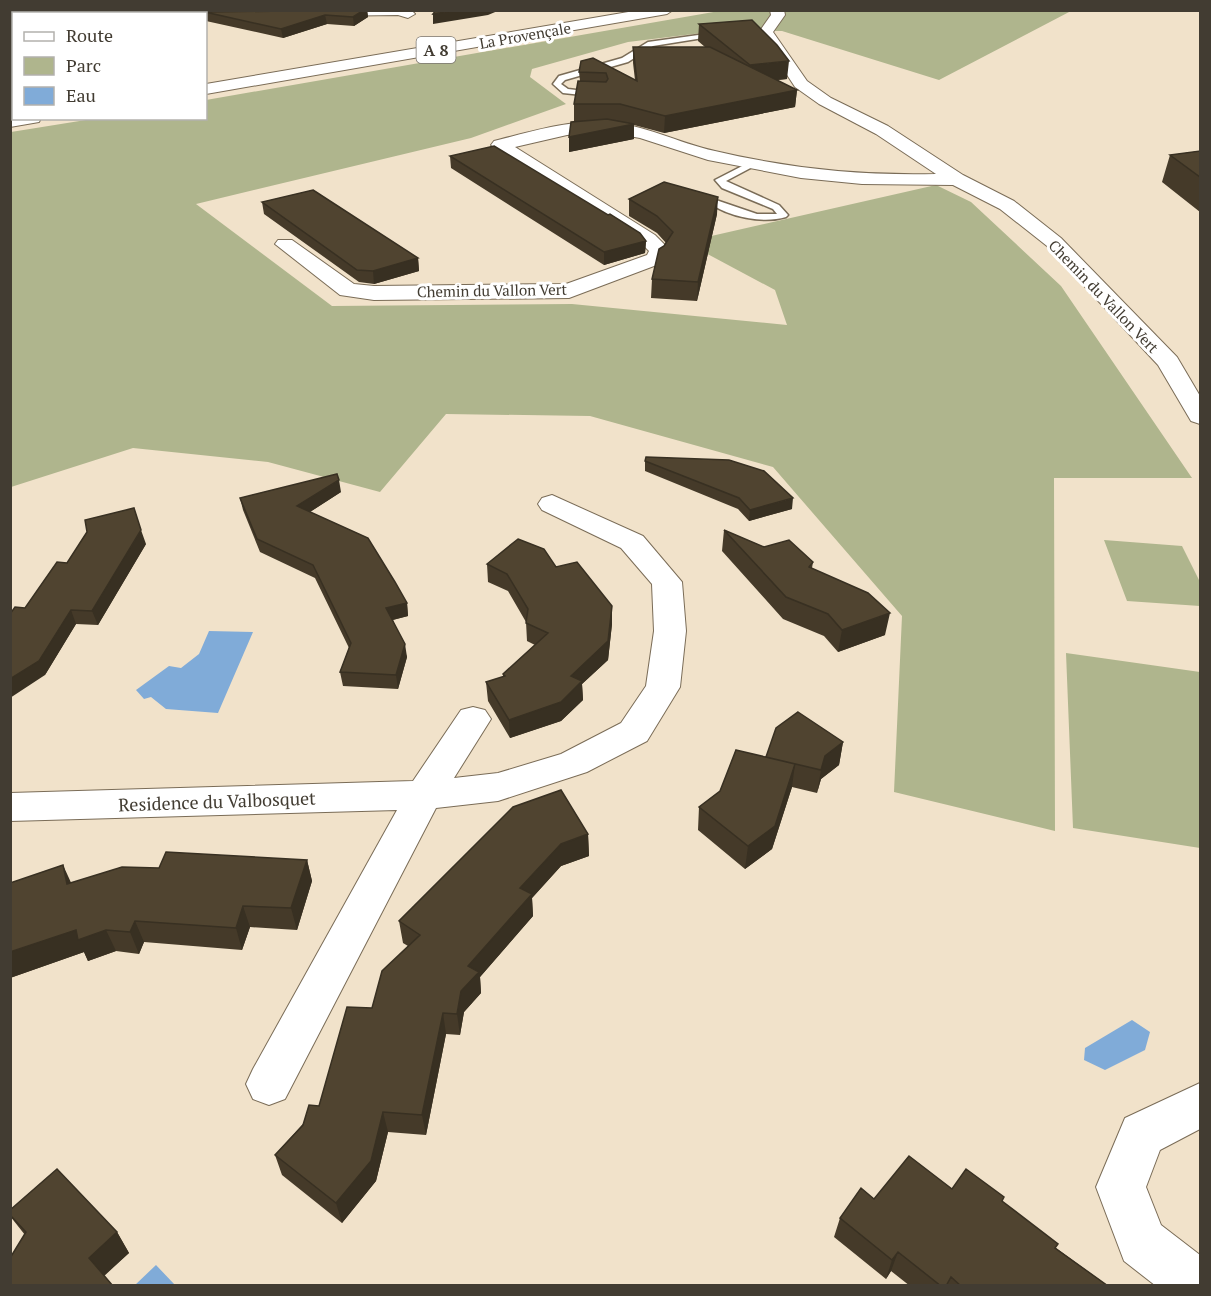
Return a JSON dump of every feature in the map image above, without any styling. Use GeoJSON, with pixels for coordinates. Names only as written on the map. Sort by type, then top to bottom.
{"type":"FeatureCollection","features":[{"type":"Feature","properties":{"kind":"main road","name":"La Provençale"},"geometry":{"type":"LineString","coordinates":[[207,75],[596,10]]}},
{"type":"Feature","properties":{"kind":"main road","name":"La Provençale"},"geometry":{"type":"LineString","coordinates":[[207,89],[667,10]]}},
{"type":"Feature","properties":{"kind":"main road","name":"Chemin du Vallon Vert"},"geometry":{"type":"LineString","coordinates":[[777,10],[778,15],[762,32],[801,84],[825,101],[882,130],[956,178],[1007,205],[1054,242],[1168,362],[1200,416]]}},
{"type":"Feature","properties":{"kind":"main road"},"geometry":{"type":"LineString","coordinates":[[310,12],[400,11],[408,14]]}},
{"type":"Feature","properties":{"kind":"main road","name":"Chemin du Vallon Vert"},"geometry":{"type":"LineString","coordinates":[[285,244],[348,290],[374,293],[569,291],[655,259],[660,250],[648,239],[500,145],[575,128],[606,127],[637,131],[708,155],[823,177],[871,181],[956,178]]}},
{"type":"Feature","properties":{"kind":"main road","name":"Residence du Valbosquet"},"geometry":{"type":"LineString","coordinates":[[10,807],[424,795],[498,787],[574,763],[634,732],[663,687],[670,631],[668,582],[632,542],[552,504]]}},
{"type":"Feature","properties":{"kind":"main road"},"geometry":{"type":"LineString","coordinates":[[269,1084],[424,795],[473,719]]}},
{"type":"Feature","properties":{"kind":"main road"},"geometry":{"type":"LineString","coordinates":[[1199,1286],[1142,1243],[1121,1187],[1142,1134],[1200,1105]]}},
{"type":"Feature","properties":{"kind":"lane"},"geometry":{"type":"LineString","coordinates":[[603,94],[583,95],[566,91],[557,84],[562,78],[625,60],[651,44],[727,34]]}},
{"type":"Feature","properties":{"kind":"lane"},"geometry":{"type":"LineString","coordinates":[[713,202],[755,216],[775,218],[783,215],[776,207],[725,186],[720,180],[753,164]]}},
{"type":"Feature","properties":{"kind":"green space"},"geometry":{"type":"Polygon","coordinates":[[[725,10],[1071,11],[939,80],[782,31],[718,31],[628,42],[532,69],[530,77],[566,104],[471,138],[196,204],[332,306],[572,304],[787,325],[775,290],[685,242],[936,185],[971,202],[1061,286],[1192,478],[1054,478],[1055,831],[894,792],[902,616],[773,467],[590,416],[446,414],[380,492],[268,462],[133,448],[11,487],[11,132],[86,120],[207,120],[207,100],[725,10]]]}},
{"type":"Feature","properties":{"kind":"green space"},"geometry":{"type":"Polygon","coordinates":[[[1104,540],[1182,546],[1200,582],[1200,606],[1127,601],[1104,540]]]}},
{"type":"Feature","properties":{"kind":"green space"},"geometry":{"type":"Polygon","coordinates":[[[1066,653],[1200,672],[1200,848],[1073,828],[1066,653]]]}},
{"type":"Feature","properties":{"kind":"water"},"geometry":{"type":"Polygon","coordinates":[[[209,631],[253,632],[218,713],[166,709],[151,697],[144,699],[136,690],[169,666],[181,668],[199,654],[209,631]]]}},
{"type":"Feature","properties":{"kind":"water"},"geometry":{"type":"Polygon","coordinates":[[[1132,1020],[1150,1032],[1145,1050],[1105,1070],[1084,1060],[1085,1048],[1132,1020]]]}},
{"type":"Feature","properties":{"kind":"water"},"geometry":{"type":"Polygon","coordinates":[[[156,1265],[175,1285],[135,1285],[156,1265]]]}},
{"type":"Feature","properties":{"kind":"building"},"geometry":{"type":"Polygon","coordinates":[[[110,10],[182,10],[183,12],[114,12],[110,10]]]}},
{"type":"Feature","properties":{"kind":"building"},"geometry":{"type":"Polygon","coordinates":[[[364,10],[353,17],[325,15],[281,29],[205,12],[364,10]]]}},
{"type":"Feature","properties":{"kind":"building"},"geometry":{"type":"Polygon","coordinates":[[[436,10],[457,10],[433,14],[436,10]]]}},
{"type":"Feature","properties":{"kind":"building"},"geometry":{"type":"Polygon","coordinates":[[[752,20],[777,45],[789,61],[750,65],[699,24],[752,20]]]}},
{"type":"Feature","properties":{"kind":"building"},"geometry":{"type":"Polygon","coordinates":[[[633,47],[710,47],[797,90],[665,116],[620,104],[574,104],[578,81],[606,82],[608,79],[606,73],[579,72],[581,61],[593,58],[637,81],[633,47]]]}},
{"type":"Feature","properties":{"kind":"building"},"geometry":{"type":"Polygon","coordinates":[[[607,119],[634,124],[569,137],[571,122],[607,119]]]}},
{"type":"Feature","properties":{"kind":"building"},"geometry":{"type":"Polygon","coordinates":[[[494,146],[608,215],[610,214],[640,233],[646,241],[604,252],[450,156],[494,146]]]}},
{"type":"Feature","properties":{"kind":"building"},"geometry":{"type":"Polygon","coordinates":[[[1200,151],[1200,177],[1170,155],[1200,151]]]}},
{"type":"Feature","properties":{"kind":"building"},"geometry":{"type":"Polygon","coordinates":[[[664,182],[718,197],[698,282],[652,279],[659,249],[664,246],[673,232],[657,216],[629,199],[664,182]]]}},
{"type":"Feature","properties":{"kind":"building"},"geometry":{"type":"Polygon","coordinates":[[[313,190],[418,258],[373,271],[357,270],[262,202],[313,190]]]}},
{"type":"Feature","properties":{"kind":"building"},"geometry":{"type":"Polygon","coordinates":[[[646,457],[729,460],[764,471],[793,498],[750,510],[739,498],[645,461],[646,457]]]}},
{"type":"Feature","properties":{"kind":"building"},"geometry":{"type":"Polygon","coordinates":[[[337,474],[339,480],[297,506],[368,538],[395,582],[407,603],[386,608],[405,644],[396,675],[340,672],[351,643],[313,565],[257,539],[240,498],[337,474]]]}},
{"type":"Feature","properties":{"kind":"building"},"geometry":{"type":"Polygon","coordinates":[[[134,508],[141,530],[92,611],[71,610],[39,661],[10,679],[10,614],[15,607],[25,608],[57,562],[67,563],[87,532],[85,520],[134,508]]]}},
{"type":"Feature","properties":{"kind":"building"},"geometry":{"type":"Polygon","coordinates":[[[724,530],[764,547],[789,540],[813,562],[809,567],[868,593],[890,613],[842,630],[828,614],[786,597],[724,530]]]}},
{"type":"Feature","properties":{"kind":"building"},"geometry":{"type":"Polygon","coordinates":[[[518,539],[544,549],[556,567],[577,562],[612,606],[608,641],[571,676],[582,681],[561,702],[509,720],[486,682],[505,676],[503,674],[548,633],[526,623],[528,609],[507,574],[487,564],[518,539]]]}},
{"type":"Feature","properties":{"kind":"building"},"geometry":{"type":"Polygon","coordinates":[[[798,712],[843,742],[825,756],[821,770],[766,757],[776,728],[798,712]]]}},
{"type":"Feature","properties":{"kind":"building"},"geometry":{"type":"Polygon","coordinates":[[[736,750],[795,764],[775,826],[748,846],[699,807],[720,791],[736,750]]]}},
{"type":"Feature","properties":{"kind":"building"},"geometry":{"type":"Polygon","coordinates":[[[561,790],[588,834],[561,844],[520,888],[532,894],[468,966],[479,972],[461,991],[457,1014],[443,1013],[422,1115],[383,1112],[371,1161],[336,1203],[275,1155],[303,1125],[309,1105],[319,1106],[347,1007],[372,1008],[382,971],[420,935],[399,921],[513,807],[561,790]]]}},
{"type":"Feature","properties":{"kind":"building"},"geometry":{"type":"Polygon","coordinates":[[[166,852],[307,860],[291,908],[243,906],[236,928],[135,921],[130,932],[106,930],[78,940],[76,930],[10,952],[10,883],[63,865],[67,884],[122,867],[159,868],[166,852]]]}},
{"type":"Feature","properties":{"kind":"building"},"geometry":{"type":"Polygon","coordinates":[[[909,1156],[952,1189],[966,1169],[1004,1197],[1002,1201],[1058,1244],[1055,1248],[1108,1286],[961,1286],[951,1277],[946,1286],[941,1286],[898,1252],[892,1260],[840,1218],[861,1188],[874,1199],[909,1156]]]}},
{"type":"Feature","properties":{"kind":"building"},"geometry":{"type":"Polygon","coordinates":[[[57,1169],[117,1232],[89,1258],[113,1286],[10,1286],[10,1258],[26,1232],[10,1215],[10,1210],[57,1169]]]}}]}
